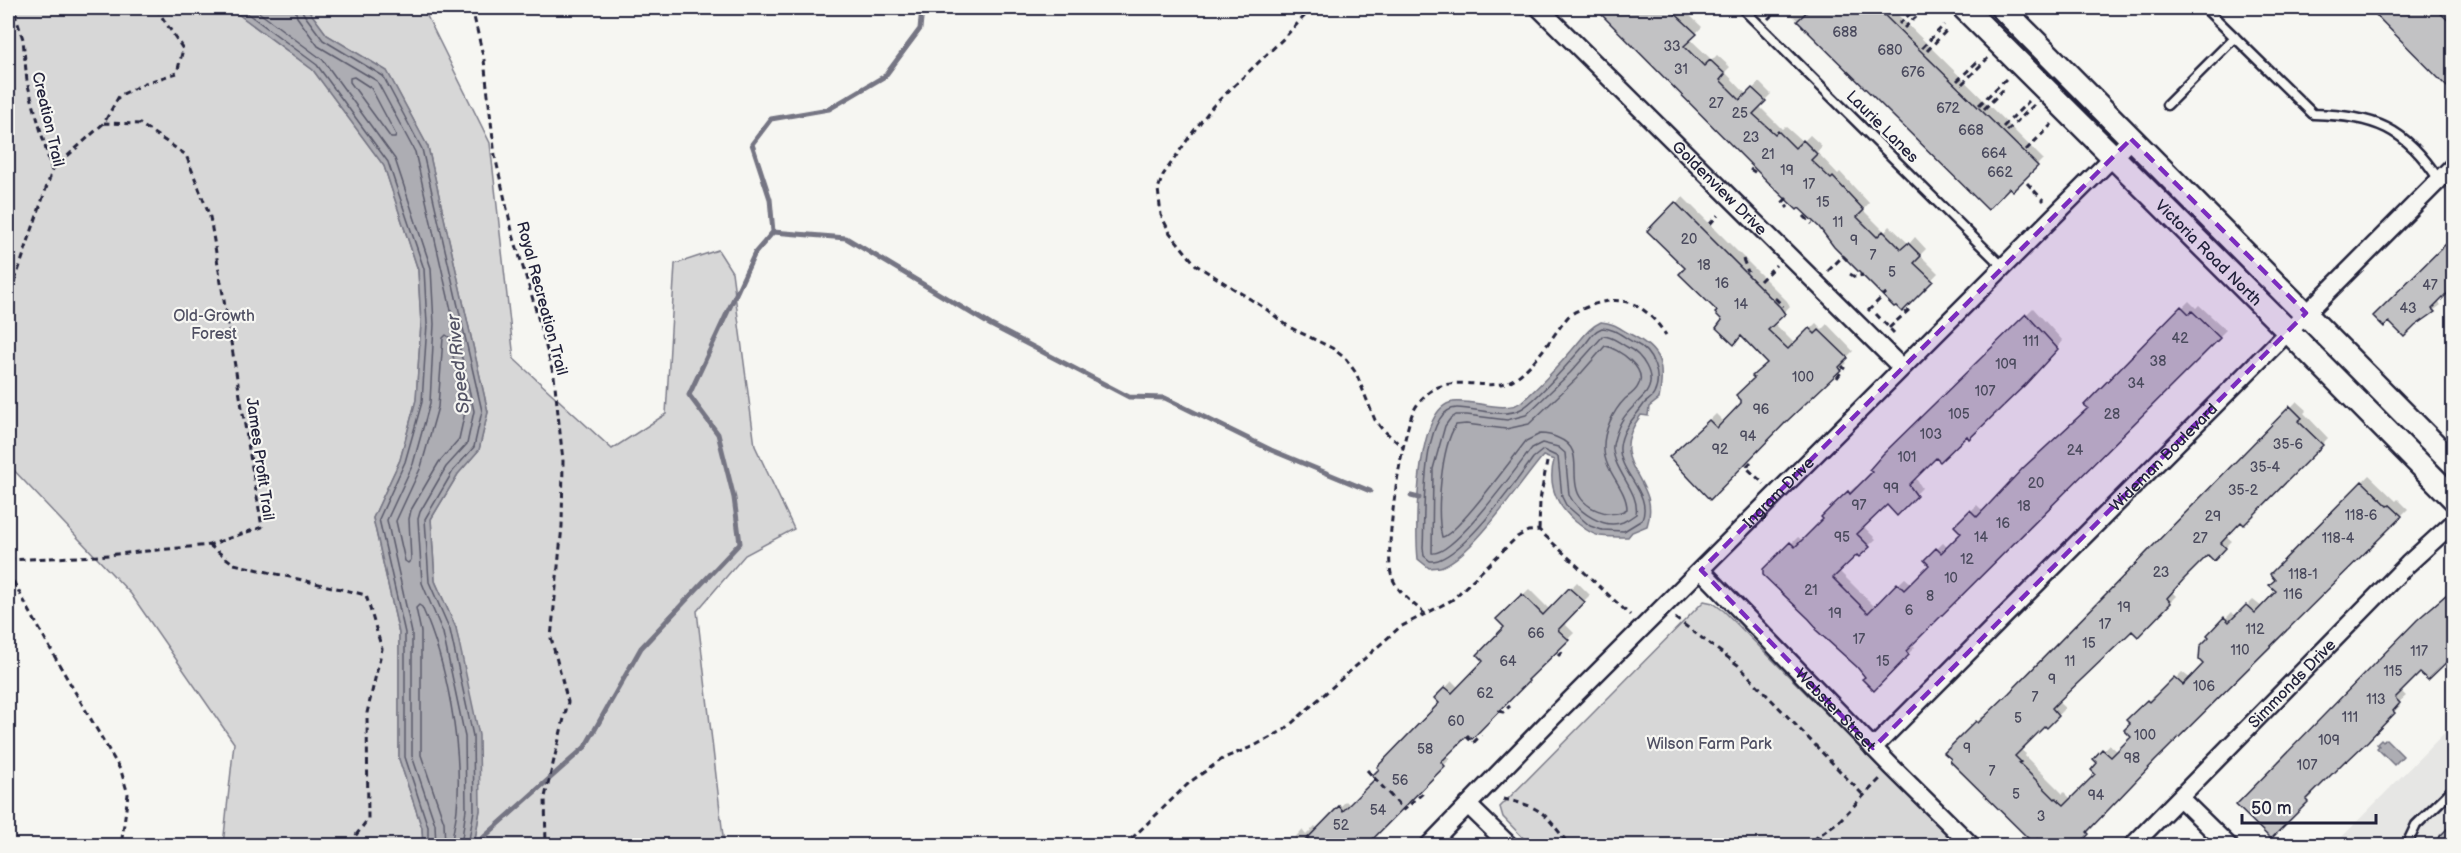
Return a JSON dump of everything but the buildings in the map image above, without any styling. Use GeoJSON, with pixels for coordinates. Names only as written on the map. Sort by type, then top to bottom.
{"type":"FeatureCollection","features":[{"type":"Feature","properties":{"kind":"main road","name":"Victoria Road North"},"geometry":{"type":"LineString","coordinates":[[1964,8],[2454,500]]}},
{"type":"Feature","properties":{"kind":"main road","name":"Victoria Road North"},"geometry":{"type":"LineString","coordinates":[[2002,8],[2454,464]]}},
{"type":"Feature","properties":{"kind":"street","name":"Goldenview Drive"},"geometry":{"type":"LineString","coordinates":[[1539,8],[1901,367]]}},
{"type":"Feature","properties":{"kind":"street","name":"Ingram Drive"},"geometry":{"type":"LineString","coordinates":[[1428,846],[1901,367],[2131,139]]}},
{"type":"Feature","properties":{"kind":"street","name":"Wideman Boulevard"},"geometry":{"type":"LineString","coordinates":[[1873,748],[2454,165]]}},
{"type":"Feature","properties":{"kind":"street","name":"Simmonds Drive"},"geometry":{"type":"LineString","coordinates":[[2132,846],[2408,564],[2454,522]]}},
{"type":"Feature","properties":{"kind":"street","name":"Webster Street"},"geometry":{"type":"LineString","coordinates":[[1701,570],[1873,748],[1972,846]]}},
{"type":"Feature","properties":{"kind":"street"},"geometry":{"type":"LineString","coordinates":[[2180,798],[2229,846]]}},
{"type":"Feature","properties":{"kind":"street"},"geometry":{"type":"LineString","coordinates":[[1468,805],[1510,846]]}},
{"type":"Feature","properties":{"kind":"lane","name":"Laurie Lanes"},"geometry":{"type":"LineString","coordinates":[[1742,8],[2003,267]]}},
{"type":"Feature","properties":{"kind":"lane"},"geometry":{"type":"LineString","coordinates":[[2205,8],[2313,114],[2346,115],[2377,122],[2406,139],[2423,156],[2439,180]]}},
{"type":"Feature","properties":{"kind":"lane"},"geometry":{"type":"LineString","coordinates":[[2168,105],[2235,37]]}},
{"type":"Feature","properties":{"kind":"lane"},"geometry":{"type":"LineString","coordinates":[[2406,846],[2416,825],[2454,788]]}},
{"type":"Feature","properties":{"kind":"path","name":"Creation Trail"},"geometry":{"type":"LineString","coordinates":[[8,302],[52,171],[27,82],[23,39],[14,8]]}},
{"type":"Feature","properties":{"kind":"path"},"geometry":{"type":"LineString","coordinates":[[52,171],[104,123],[119,96],[145,83],[177,73],[183,49],[156,8]]}},
{"type":"Feature","properties":{"kind":"path","name":"Royal Recreation Trail"},"geometry":{"type":"LineString","coordinates":[[472,8],[484,60],[495,156],[513,235],[554,376],[563,461],[562,526],[551,638],[568,702],[545,795],[546,846]]}},
{"type":"Feature","properties":{"kind":"path"},"geometry":{"type":"LineString","coordinates":[[1312,8],[1261,61],[1220,99],[1190,136],[1163,175],[1158,189],[1161,215],[1170,233],[1196,265],[1266,309],[1289,327],[1332,348],[1346,359],[1356,373],[1375,420],[1404,448]]}},
{"type":"Feature","properties":{"kind":"path"},"geometry":{"type":"LineString","coordinates":[[1899,24],[1916,8]]}},
{"type":"Feature","properties":{"kind":"path"},"geometry":{"type":"LineString","coordinates":[[1904,28],[1926,8]]}},
{"type":"Feature","properties":{"kind":"path"},"geometry":{"type":"LineString","coordinates":[[1922,48],[1944,25]]}},
{"type":"Feature","properties":{"kind":"path"},"geometry":{"type":"LineString","coordinates":[[1927,51],[1948,29]]}},
{"type":"Feature","properties":{"kind":"path"},"geometry":{"type":"LineString","coordinates":[[1962,84],[2001,45]]}},
{"type":"Feature","properties":{"kind":"path"},"geometry":{"type":"LineString","coordinates":[[1957,81],[1978,60]]}},
{"type":"Feature","properties":{"kind":"path"},"geometry":{"type":"LineString","coordinates":[[1979,105],[2020,64]]}},
{"type":"Feature","properties":{"kind":"path"},"geometry":{"type":"LineString","coordinates":[[1984,109],[2006,87]]}},
{"type":"Feature","properties":{"kind":"path"},"geometry":{"type":"LineString","coordinates":[[2003,127],[2045,89]]}},
{"type":"Feature","properties":{"kind":"path"},"geometry":{"type":"LineString","coordinates":[[2007,131],[2045,89]]}},
{"type":"Feature","properties":{"kind":"path"},"geometry":{"type":"LineString","coordinates":[[2026,150],[2066,110]]}},
{"type":"Feature","properties":{"kind":"path","name":"James Profit Trail"},"geometry":{"type":"LineString","coordinates":[[104,123],[140,124],[186,155],[210,217],[262,527],[209,545]]}},
{"type":"Feature","properties":{"kind":"path"},"geometry":{"type":"LineString","coordinates":[[1750,169],[1756,173],[1758,171]]}},
{"type":"Feature","properties":{"kind":"path"},"geometry":{"type":"LineString","coordinates":[[2027,183],[2056,213]]}},
{"type":"Feature","properties":{"kind":"path"},"geometry":{"type":"LineString","coordinates":[[1787,198],[1783,202],[1788,208]]}},
{"type":"Feature","properties":{"kind":"path"},"geometry":{"type":"LineString","coordinates":[[1710,224],[1718,215]]}},
{"type":"Feature","properties":{"kind":"path"},"geometry":{"type":"LineString","coordinates":[[1804,216],[1812,224]]}},
{"type":"Feature","properties":{"kind":"path"},"geometry":{"type":"LineString","coordinates":[[1760,280],[1787,254]]}},
{"type":"Feature","properties":{"kind":"path"},"geometry":{"type":"LineString","coordinates":[[1816,283],[1843,256],[1848,261]]}},
{"type":"Feature","properties":{"kind":"path"},"geometry":{"type":"LineString","coordinates":[[1743,259],[1748,272]]}},
{"type":"Feature","properties":{"kind":"path"},"geometry":{"type":"LineString","coordinates":[[1850,274],[1855,277],[1863,275]]}},
{"type":"Feature","properties":{"kind":"path"},"geometry":{"type":"LineString","coordinates":[[1856,322],[1886,293]]}},
{"type":"Feature","properties":{"kind":"path"},"geometry":{"type":"LineString","coordinates":[[1777,298],[1784,306]]}},
{"type":"Feature","properties":{"kind":"path"},"geometry":{"type":"LineString","coordinates":[[1425,614],[1401,592],[1391,577],[1389,560],[1393,510],[1404,448],[1413,412],[1421,399],[1432,389],[1456,382],[1500,384],[1512,381],[1553,339],[1568,316],[1597,302],[1618,300],[1645,308],[1666,335]]}},
{"type":"Feature","properties":{"kind":"path"},"geometry":{"type":"LineString","coordinates":[[1889,328],[1911,308]]}},
{"type":"Feature","properties":{"kind":"path"},"geometry":{"type":"LineString","coordinates":[[1876,315],[1899,339]]}},
{"type":"Feature","properties":{"kind":"path"},"geometry":{"type":"LineString","coordinates":[[1837,378],[1844,368],[1842,366]]}},
{"type":"Feature","properties":{"kind":"path"},"geometry":{"type":"LineString","coordinates":[[1539,530],[1540,500],[1547,462]]}},
{"type":"Feature","properties":{"kind":"path"},"geometry":{"type":"LineString","coordinates":[[1751,462],[1746,467],[1775,496]]}},
{"type":"Feature","properties":{"kind":"path"},"geometry":{"type":"LineString","coordinates":[[1124,846],[1190,782],[1224,758],[1254,747],[1284,730],[1400,627],[1452,600],[1517,537],[1528,531],[1539,530],[1643,627]]}},
{"type":"Feature","properties":{"kind":"path"},"geometry":{"type":"LineString","coordinates":[[8,560],[97,556],[209,545],[234,564],[366,595],[382,649],[367,713],[368,819],[348,846]]}},
{"type":"Feature","properties":{"kind":"path"},"geometry":{"type":"LineString","coordinates":[[8,572],[65,676],[122,771],[128,794],[121,846]]}},
{"type":"Feature","properties":{"kind":"path"},"geometry":{"type":"LineString","coordinates":[[1662,608],[1738,665],[1863,795]]}},
{"type":"Feature","properties":{"kind":"path"},"geometry":{"type":"LineString","coordinates":[[1558,656],[1564,650]]}},
{"type":"Feature","properties":{"kind":"path"},"geometry":{"type":"LineString","coordinates":[[1498,711],[1503,712],[1510,706]]}},
{"type":"Feature","properties":{"kind":"path"},"geometry":{"type":"LineString","coordinates":[[1466,736],[1473,743],[1481,735]]}},
{"type":"Feature","properties":{"kind":"path"},"geometry":{"type":"LineString","coordinates":[[1805,846],[1839,822],[1892,767]]}},
{"type":"Feature","properties":{"kind":"path"},"geometry":{"type":"LineString","coordinates":[[1367,770],[1404,810],[1424,792]]}},
{"type":"Feature","properties":{"kind":"path"},"geometry":{"type":"LineString","coordinates":[[1503,799],[1540,809],[1551,819],[1570,846]]}},
{"type":"Feature","properties":{"kind":"highlighted area"},"geometry":{"type":"Polygon","coordinates":[[[2131,139],[2306,313],[1873,748],[1701,570],[2131,139]]]}},
{"type":"Feature","properties":{"kind":"shaded area"},"geometry":{"type":"Polygon","coordinates":[[[2453,724],[2453,845],[2334,845],[2453,724]]]}},
{"type":"Feature","properties":{"kind":"green space","name":"Old-Growth Forest"},"geometry":{"type":"Polygon","coordinates":[[[8,8],[230,8],[313,70],[384,166],[418,270],[421,324],[416,400],[400,460],[373,518],[399,633],[399,759],[422,828],[423,845],[223,845],[234,743],[131,594],[8,464],[8,8]]]}},
{"type":"Feature","properties":{"kind":"green space"},"geometry":{"type":"Polygon","coordinates":[[[307,8],[423,8],[490,143],[514,359],[612,449],[666,414],[675,264],[718,250],[732,272],[755,446],[794,529],[745,555],[697,611],[724,845],[474,845],[480,810],[456,628],[435,581],[431,519],[458,474],[479,450],[488,412],[428,147],[387,71],[327,35],[307,8]]]}},
{"type":"Feature","properties":{"kind":"green space","name":"Wilson Farm Park"},"geometry":{"type":"Polygon","coordinates":[[[1704,601],[1713,603],[1724,611],[1957,845],[1530,845],[1503,817],[1500,807],[1704,601]]]}},
{"type":"Feature","properties":{"kind":"water","name":"Speed River"},"geometry":{"type":"Polygon","coordinates":[[[230,8],[307,8],[327,35],[387,71],[428,147],[488,412],[479,450],[458,474],[431,519],[435,581],[456,628],[479,735],[480,810],[474,845],[423,845],[422,828],[399,759],[399,633],[373,518],[400,460],[416,400],[421,324],[418,270],[384,166],[313,70],[230,8]]]}},
{"type":"Feature","properties":{"kind":"water"},"geometry":{"type":"Polygon","coordinates":[[[1601,322],[1616,326],[1649,346],[1659,360],[1661,368],[1659,399],[1649,407],[1648,416],[1641,415],[1631,432],[1628,447],[1630,460],[1647,496],[1650,510],[1647,526],[1632,532],[1628,537],[1600,536],[1587,530],[1569,516],[1559,502],[1553,487],[1554,460],[1543,456],[1496,517],[1469,547],[1456,559],[1443,566],[1429,568],[1418,559],[1418,498],[1424,446],[1431,425],[1440,409],[1453,402],[1506,407],[1521,402],[1548,377],[1596,324],[1601,322]]]}},
{"type":"Feature","properties":{"kind":"water"},"geometry":{"type":"Polygon","coordinates":[[[2386,739],[2403,756],[2394,765],[2377,748],[2381,740],[2383,742],[2386,739]]]}},
{"type":"Feature","properties":{"kind":"waterway"},"geometry":{"type":"LineString","coordinates":[[474,846],[585,747],[641,648],[740,543],[734,498],[718,434],[689,395],[755,253],[773,232],[770,199],[752,144],[771,119],[829,109],[885,76],[920,29],[922,8]]}},
{"type":"Feature","properties":{"kind":"waterway"},"geometry":{"type":"LineString","coordinates":[[773,232],[846,238],[991,325],[1129,397],[1165,398],[1271,450],[1370,491]]}},
{"type":"Feature","properties":{"kind":"waterway"},"geometry":{"type":"LineString","coordinates":[[1411,496],[1419,498]]}}]}
